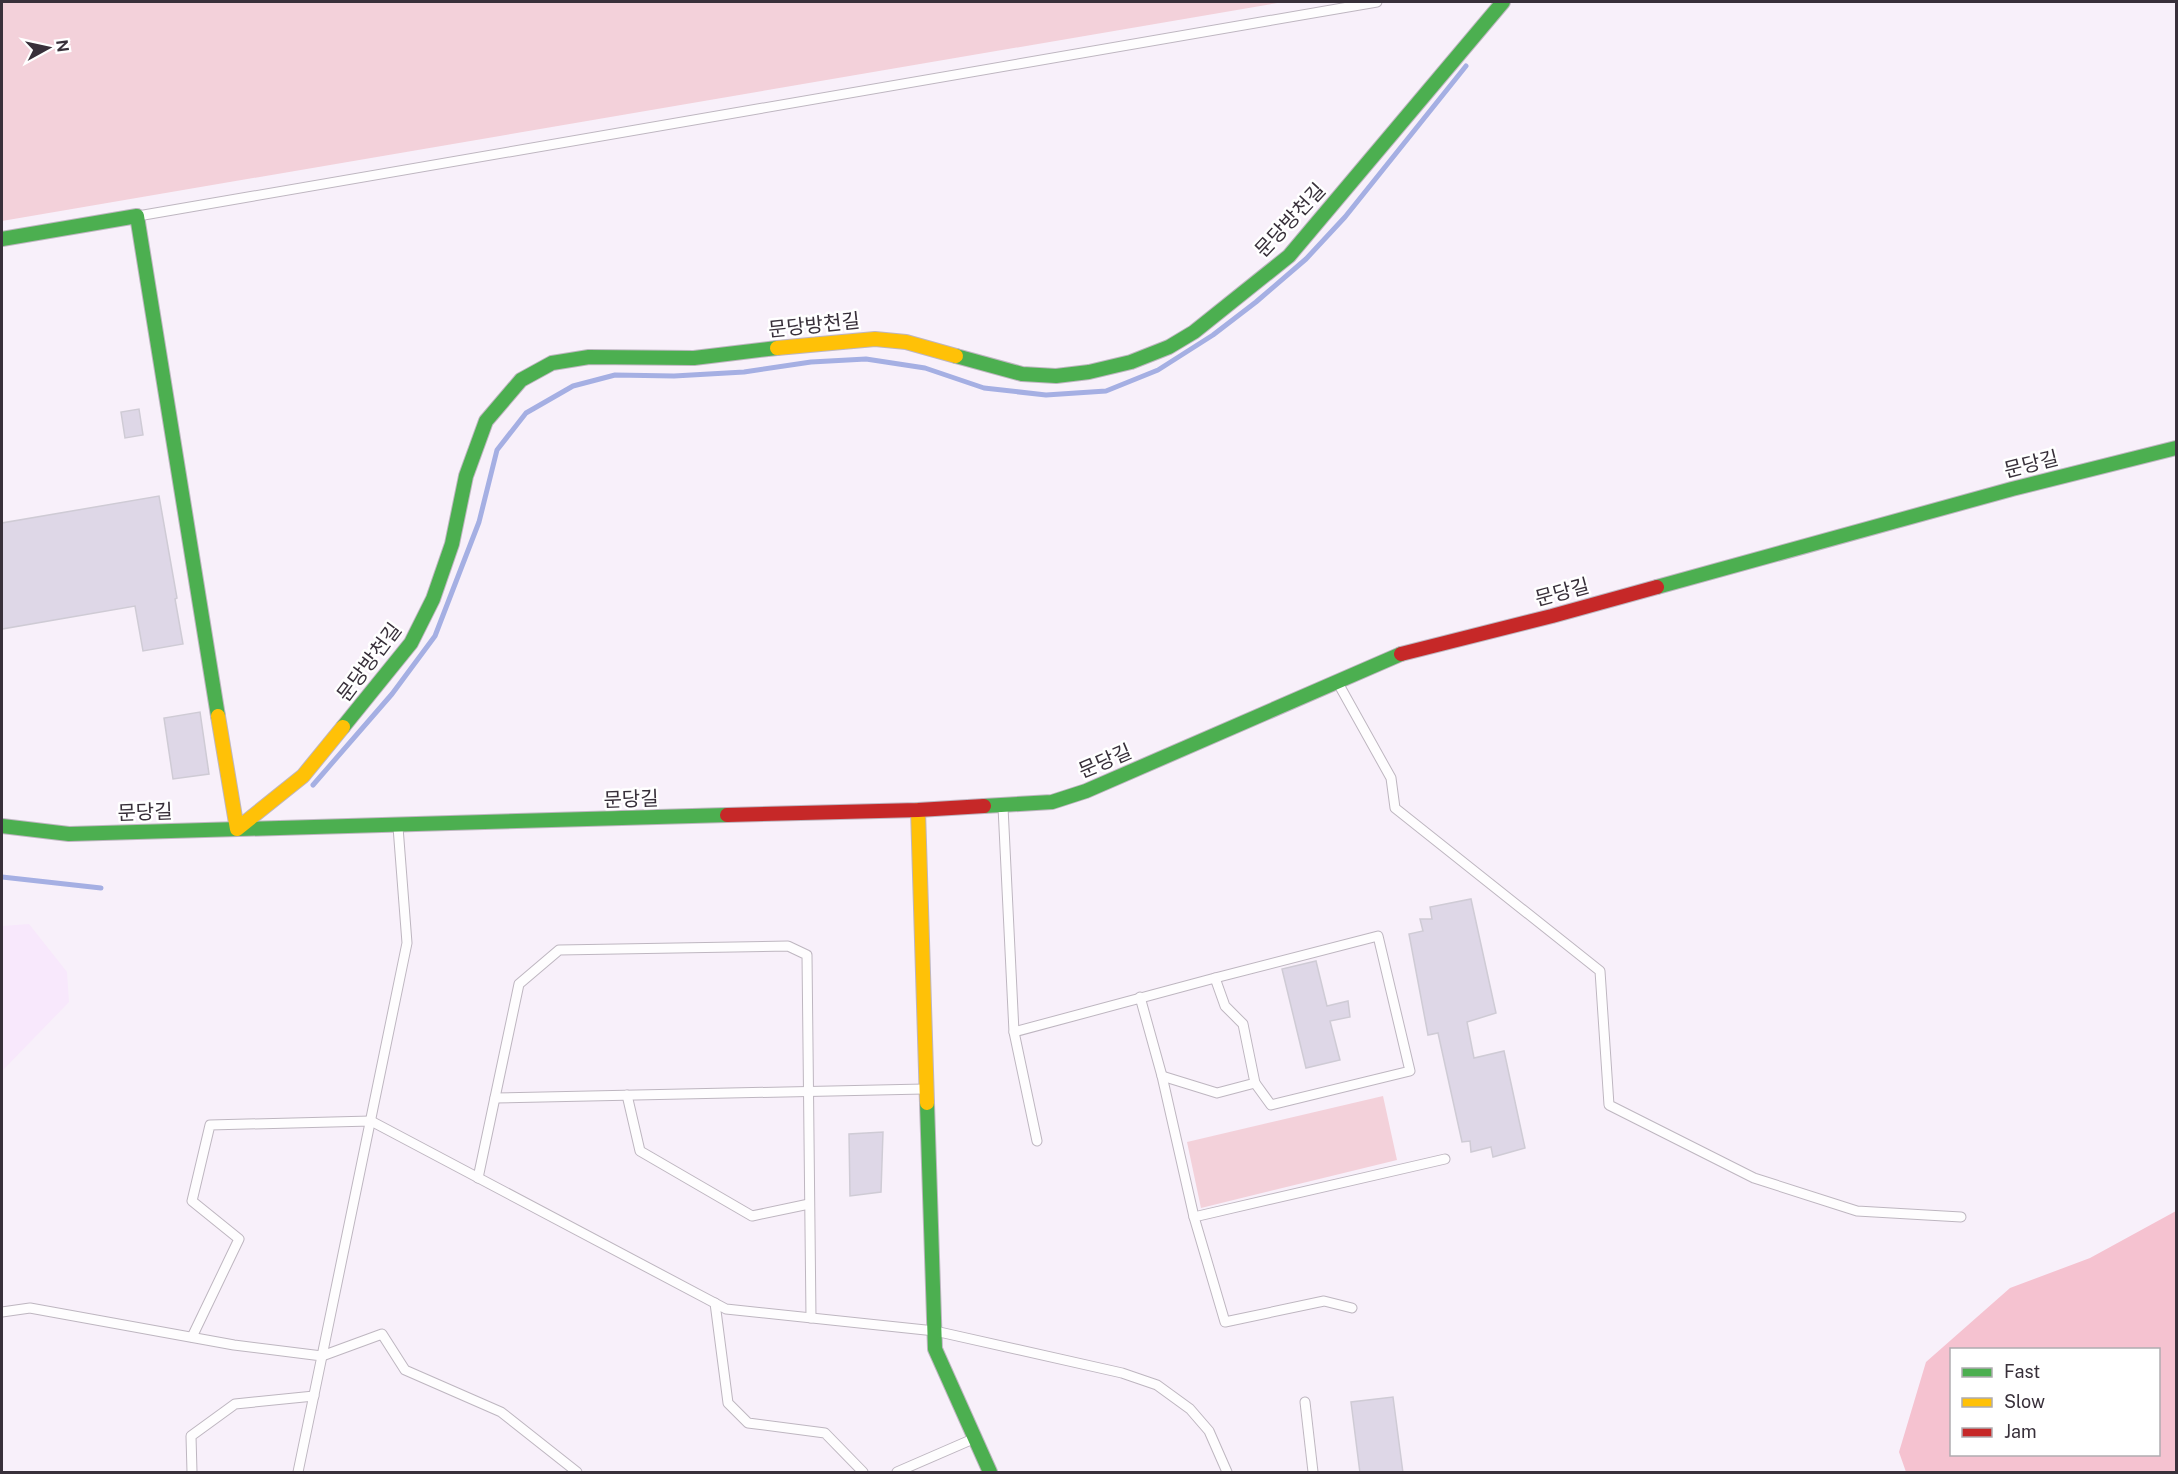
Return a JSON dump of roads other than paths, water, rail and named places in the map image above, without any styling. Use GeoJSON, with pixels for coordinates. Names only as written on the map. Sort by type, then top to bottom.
{"type":"FeatureCollection","features":[{"type":"Feature","properties":{"kind":"street","name":"문당방천길"},"geometry":{"type":"LineString","coordinates":[[237,829],[303,776],[411,643],[433,599],[452,544],[466,476],[486,422],[521,380],[552,363],[589,357],[694,358],[838,340],[875,339],[906,342],[1022,374],[1056,376],[1078,374],[1131,362],[1169,347],[1194,332],[1289,256],[1503,2]]}},
{"type":"Feature","properties":{"kind":"street"},"geometry":{"type":"LineString","coordinates":[[2,240],[137,216],[237,829]]}},
{"type":"Feature","properties":{"kind":"street","name":"문당길"},"geometry":{"type":"LineString","coordinates":[[2,826],[69,834],[918,810],[1052,802],[1086,791],[1407,651],[1552,616],[2012,489],[2176,448]]}},
{"type":"Feature","properties":{"kind":"street"},"geometry":{"type":"LineString","coordinates":[[918,810],[935,1348],[990,1473]]}},
{"type":"Feature","properties":{"kind":"lane"},"geometry":{"type":"LineString","coordinates":[[137,216],[1321,6],[1377,2]]}},
{"type":"Feature","properties":{"kind":"lane"},"geometry":{"type":"LineString","coordinates":[[1337,681],[1391,778],[1395,808],[1600,971],[1609,1105],[1754,1178],[1857,1211],[1960,1217]]}},
{"type":"Feature","properties":{"kind":"lane"},"geometry":{"type":"LineString","coordinates":[[1003,805],[1014,1032],[1037,1141]]}},
{"type":"Feature","properties":{"kind":"lane"},"geometry":{"type":"LineString","coordinates":[[298,1473],[407,943],[398,825]]}},
{"type":"Feature","properties":{"kind":"lane"},"geometry":{"type":"LineString","coordinates":[[1014,1032],[1140,997],[1378,936],[1410,1071],[1271,1106],[1255,1083],[1243,1024],[1225,1006],[1215,978]]}},
{"type":"Feature","properties":{"kind":"lane"},"geometry":{"type":"LineString","coordinates":[[478,1178],[519,984],[559,950],[788,946],[807,955],[811,1318]]}},
{"type":"Feature","properties":{"kind":"lane"},"geometry":{"type":"LineString","coordinates":[[1140,997],[1162,1076],[1194,1217],[1225,1322],[1324,1301],[1352,1308]]}},
{"type":"Feature","properties":{"kind":"lane"},"geometry":{"type":"LineString","coordinates":[[1162,1076],[1217,1094],[1255,1083]]}},
{"type":"Feature","properties":{"kind":"lane"},"geometry":{"type":"LineString","coordinates":[[495,1098],[927,1089]]}},
{"type":"Feature","properties":{"kind":"lane"},"geometry":{"type":"LineString","coordinates":[[627,1095],[640,1151],[752,1216],[809,1204]]}},
{"type":"Feature","properties":{"kind":"lane"},"geometry":{"type":"LineString","coordinates":[[192,1337],[239,1239],[192,1201],[210,1125],[371,1121],[726,1309],[935,1331],[1122,1373],[1157,1385],[1190,1409],[1209,1431],[1227,1473]]}},
{"type":"Feature","properties":{"kind":"lane"},"geometry":{"type":"LineString","coordinates":[[1194,1217],[1445,1158]]}},
{"type":"Feature","properties":{"kind":"lane"},"geometry":{"type":"LineString","coordinates":[[715,1303],[728,1403],[748,1423],[825,1433],[863,1473]]}},
{"type":"Feature","properties":{"kind":"lane"},"geometry":{"type":"LineString","coordinates":[[2,1312],[30,1308],[192,1337],[322,1356],[382,1334],[405,1370],[501,1412],[577,1473]]}},
{"type":"Feature","properties":{"kind":"lane"},"geometry":{"type":"LineString","coordinates":[[192,1473],[191,1436],[235,1404],[314,1396]]}},
{"type":"Feature","properties":{"kind":"lane"},"geometry":{"type":"LineString","coordinates":[[1305,1402],[1313,1473]]}},
{"type":"Feature","properties":{"kind":"lane"},"geometry":{"type":"LineString","coordinates":[[897,1473],[975,1438]]}},
{"type":"Feature","properties":{"kind":"waterway"},"geometry":{"type":"LineString","coordinates":[[313,785],[392,694],[435,636],[479,522],[497,450],[526,413],[573,386],[615,375],[674,376],[744,372],[811,362],[866,359],[925,368],[984,388],[1046,395],[1106,391],[1158,370],[1213,335],[1306,259],[1345,217],[1466,66]]}},
{"type":"Feature","properties":{"kind":"waterway"},"geometry":{"type":"LineString","coordinates":[[2,877],[101,888]]}}]}
